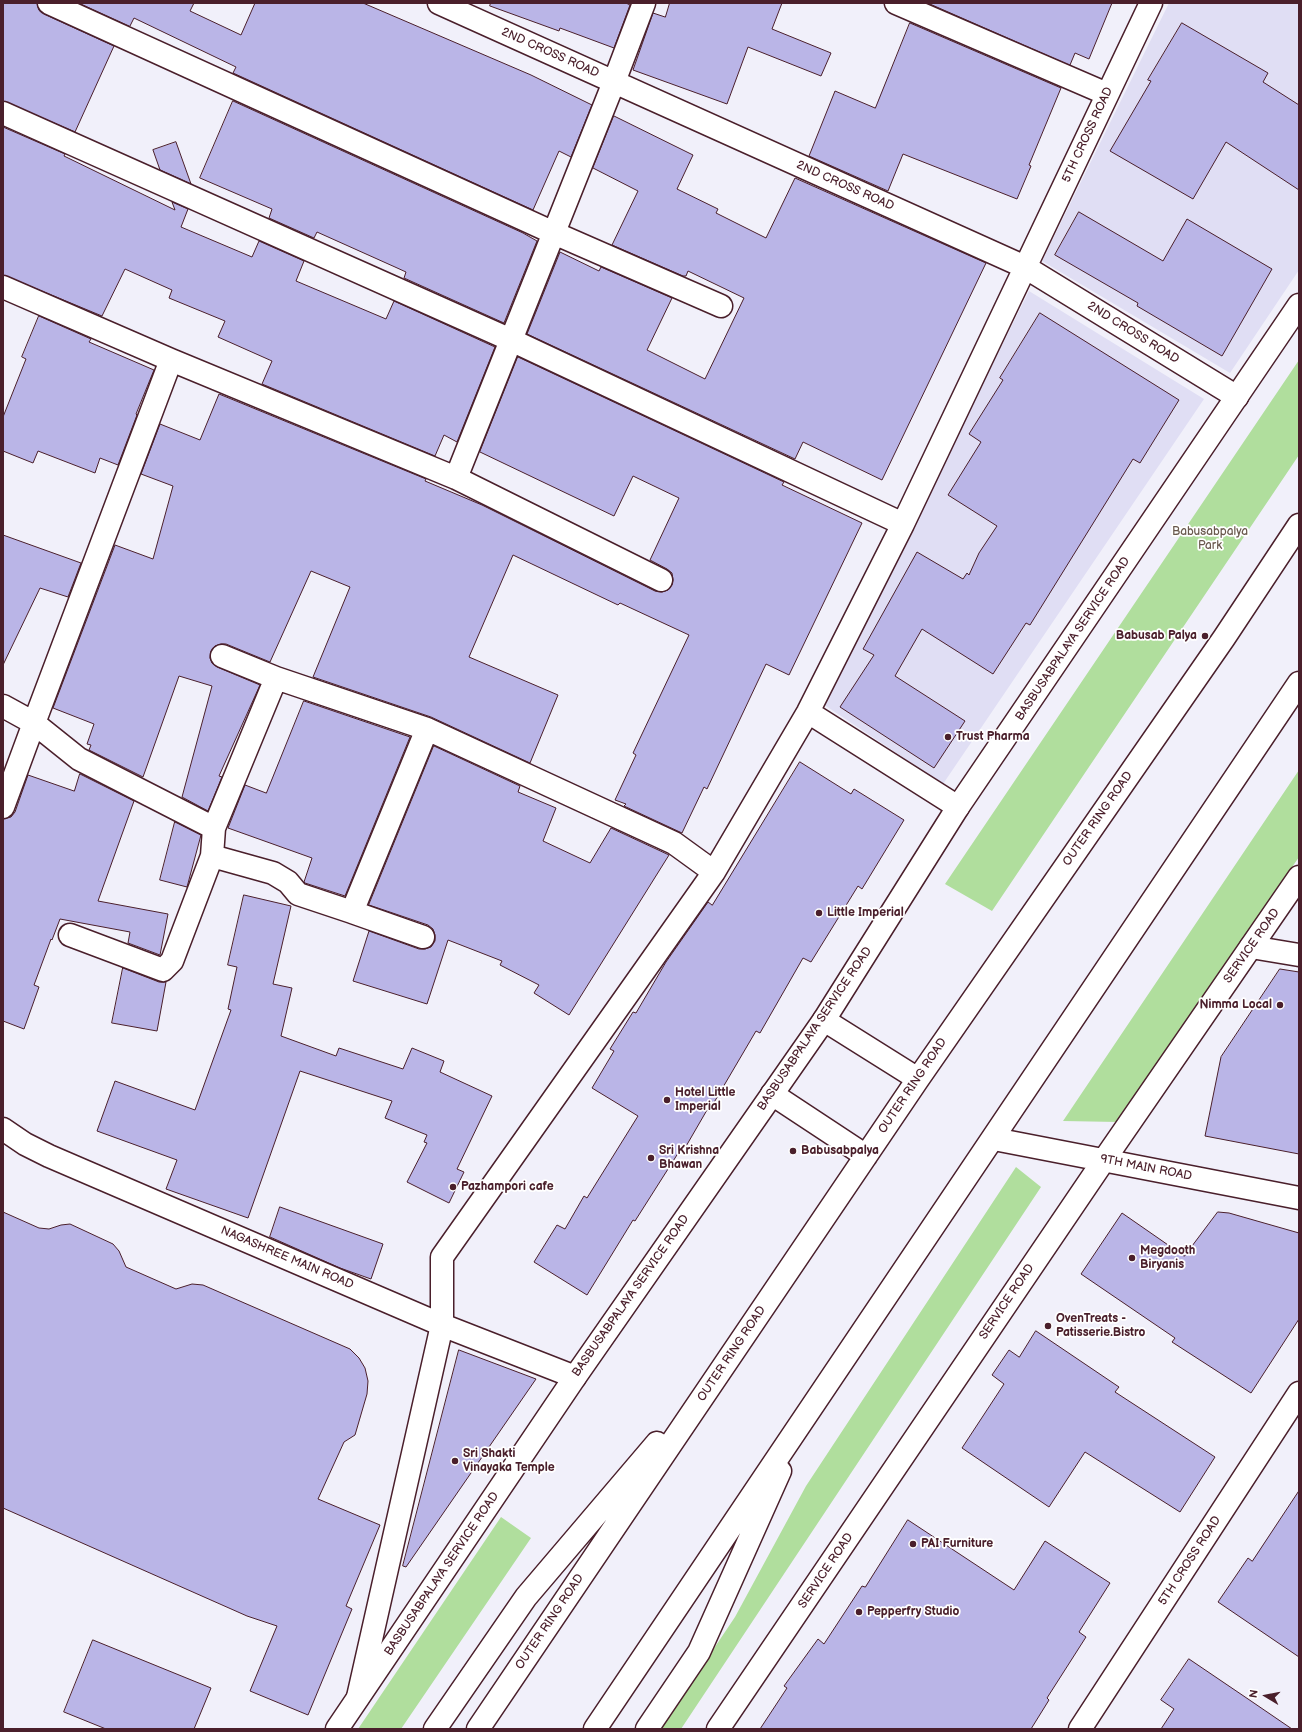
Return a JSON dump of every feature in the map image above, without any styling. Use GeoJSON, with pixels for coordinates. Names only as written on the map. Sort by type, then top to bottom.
{"type":"FeatureCollection","features":[{"type":"Feature","properties":{"kind":"main road"},"geometry":{"type":"LineString","coordinates":[[48,3],[554,233],[721,306]]}},
{"type":"Feature","properties":{"kind":"main road","name":"2ND CROSS ROAD"},"geometry":{"type":"LineString","coordinates":[[439,3],[1025,266],[1237,397]]}},
{"type":"Feature","properties":{"kind":"main road"},"geometry":{"type":"LineString","coordinates":[[456,478],[644,3]]}},
{"type":"Feature","properties":{"kind":"main road"},"geometry":{"type":"LineString","coordinates":[[896,3],[1108,94]]}},
{"type":"Feature","properties":{"kind":"main road","name":"5TH CROSS ROAD"},"geometry":{"type":"LineString","coordinates":[[358,1697],[442,1325],[442,1257],[714,872],[808,712],[903,524],[1151,3]]}},
{"type":"Feature","properties":{"kind":"main road"},"geometry":{"type":"LineString","coordinates":[[3,113],[511,340],[903,524]]}},
{"type":"Feature","properties":{"kind":"main road"},"geometry":{"type":"LineString","coordinates":[[3,288],[171,360],[456,478],[661,580]]}},
{"type":"Feature","properties":{"kind":"main road","name":"BASBUSABPALAYA SERVICE ROAD"},"geometry":{"type":"LineString","coordinates":[[337,1729],[575,1377],[824,1020],[958,808],[1299,305]]}},
{"type":"Feature","properties":{"kind":"main road"},"geometry":{"type":"LineString","coordinates":[[3,807],[171,360]]}},
{"type":"Feature","properties":{"kind":"main road","name":"OUTER RING ROAD"},"geometry":{"type":"LineString","coordinates":[[478,1729],[918,1079],[1224,638],[1299,525]]}},
{"type":"Feature","properties":{"kind":"main road"},"geometry":{"type":"LineString","coordinates":[[222,656],[276,678],[427,729],[674,843],[714,872]]}},
{"type":"Feature","properties":{"kind":"main road"},"geometry":{"type":"LineString","coordinates":[[70,935],[163,970],[172,962],[212,856],[214,828],[276,678]]}},
{"type":"Feature","properties":{"kind":"main road"},"geometry":{"type":"LineString","coordinates":[[595,1729],[805,1416],[994,1139],[1299,683]]}},
{"type":"Feature","properties":{"kind":"main road"},"geometry":{"type":"LineString","coordinates":[[3,706],[34,723],[79,759],[214,828]]}},
{"type":"Feature","properties":{"kind":"main road"},"geometry":{"type":"LineString","coordinates":[[808,712],[958,808]]}},
{"type":"Feature","properties":{"kind":"main road"},"geometry":{"type":"LineString","coordinates":[[352,912],[427,729]]}},
{"type":"Feature","properties":{"kind":"main road"},"geometry":{"type":"LineString","coordinates":[[212,856],[273,873],[288,882],[298,894],[422,937]]}},
{"type":"Feature","properties":{"kind":"main road","name":"SERVICE ROAD"},"geometry":{"type":"LineString","coordinates":[[718,1729],[1104,1160],[1299,877]]}},
{"type":"Feature","properties":{"kind":"main road"},"geometry":{"type":"LineString","coordinates":[[1251,947],[1299,955]]}},
{"type":"Feature","properties":{"kind":"main road"},"geometry":{"type":"LineString","coordinates":[[824,1020],[918,1079]]}},
{"type":"Feature","properties":{"kind":"main road"},"geometry":{"type":"LineString","coordinates":[[772,1094],[866,1156]]}},
{"type":"Feature","properties":{"kind":"main road","name":"NAGASHREE MAIN ROAD"},"geometry":{"type":"LineString","coordinates":[[3,1129],[26,1144],[49,1156],[442,1325],[575,1377]]}},
{"type":"Feature","properties":{"kind":"main road","name":"9TH MAIN ROAD"},"geometry":{"type":"LineString","coordinates":[[994,1139],[1299,1198]]}},
{"type":"Feature","properties":{"kind":"main road"},"geometry":{"type":"LineString","coordinates":[[435,1729],[526,1597],[731,1355]]}},
{"type":"Feature","properties":{"kind":"main road","name":"5TH CROSS ROAD"},"geometry":{"type":"LineString","coordinates":[[1080,1729],[1299,1393]]}},
{"type":"Feature","properties":{"kind":"main road"},"geometry":{"type":"LineString","coordinates":[[647,1729],[699,1652],[805,1416]]}},
{"type":"Feature","properties":{"kind":"shaded area"},"geometry":{"type":"Polygon","coordinates":[[[1169,3],[1299,3],[1299,270],[1230,373],[1042,261],[1169,3]]]}},
{"type":"Feature","properties":{"kind":"shaded area"},"geometry":{"type":"Polygon","coordinates":[[[1029,291],[1204,399],[943,784],[823,704],[1029,291]]]}},
{"type":"Feature","properties":{"kind":"green space","name":"Babusabpalya Park"},"geometry":{"type":"Polygon","coordinates":[[[1299,360],[1299,455],[992,911],[945,884],[1299,360]]]}},
{"type":"Feature","properties":{"kind":"green space"},"geometry":{"type":"Polygon","coordinates":[[[1299,770],[1299,857],[1118,1122],[1063,1121],[1299,770]]]}},
{"type":"Feature","properties":{"kind":"green space"},"geometry":{"type":"Polygon","coordinates":[[[1016,1167],[1041,1187],[681,1729],[660,1729],[735,1617],[806,1486],[1016,1167]]]}},
{"type":"Feature","properties":{"kind":"green space"},"geometry":{"type":"Polygon","coordinates":[[[501,1517],[531,1538],[401,1729],[358,1729],[501,1517]]]}},
{"type":"Feature","properties":{"kind":"building"},"geometry":{"type":"Polygon","coordinates":[[[3,3],[37,3],[39,10],[44,14],[114,46],[75,132],[3,101],[3,3]]]}},
{"type":"Feature","properties":{"kind":"building"},"geometry":{"type":"Polygon","coordinates":[[[79,3],[194,3],[190,11],[241,35],[255,3],[363,3],[531,75],[592,105],[571,157],[559,151],[533,210],[233,73],[236,67],[134,18],[130,26],[79,3]]]}},
{"type":"Feature","properties":{"kind":"building"},"geometry":{"type":"Polygon","coordinates":[[[491,3],[626,3],[630,5],[614,48],[560,28],[559,31],[490,6],[491,3]]]}},
{"type":"Feature","properties":{"kind":"building"},"geometry":{"type":"Polygon","coordinates":[[[670,3],[782,3],[772,29],[831,53],[821,76],[748,47],[727,104],[633,70],[653,13],[665,17],[670,3]]]}},
{"type":"Feature","properties":{"kind":"building"},"geometry":{"type":"Polygon","coordinates":[[[928,3],[1112,3],[1089,59],[1075,53],[1070,65],[928,3]]]}},
{"type":"Feature","properties":{"kind":"building"},"geometry":{"type":"Polygon","coordinates":[[[910,23],[1061,88],[1029,165],[1031,166],[1017,199],[903,154],[888,191],[809,156],[835,91],[875,108],[910,23]]]}},
{"type":"Feature","properties":{"kind":"building"},"geometry":{"type":"Polygon","coordinates":[[[1182,23],[1268,73],[1263,82],[1299,105],[1299,190],[1226,142],[1193,199],[1110,151],[1151,81],[1148,80],[1182,23]]]}},
{"type":"Feature","properties":{"kind":"building"},"geometry":{"type":"Polygon","coordinates":[[[233,101],[523,233],[537,241],[504,323],[404,278],[406,272],[317,232],[314,238],[269,218],[272,209],[200,178],[233,101]]]}},
{"type":"Feature","properties":{"kind":"building"},"geometry":{"type":"Polygon","coordinates":[[[614,116],[693,155],[677,189],[718,209],[716,213],[766,238],[795,178],[986,263],[882,480],[803,442],[795,459],[527,334],[560,252],[599,271],[601,267],[672,298],[647,350],[705,379],[744,298],[688,271],[686,276],[683,276],[612,245],[638,191],[593,168],[614,116]]]}},
{"type":"Feature","properties":{"kind":"building"},"geometry":{"type":"Polygon","coordinates":[[[3,127],[65,154],[64,156],[175,210],[172,202],[188,209],[181,227],[252,257],[259,241],[304,261],[296,281],[386,319],[394,301],[495,347],[457,442],[444,435],[435,456],[262,384],[272,361],[218,337],[225,321],[169,298],[172,290],[125,269],[102,316],[3,275],[3,127]]]}},
{"type":"Feature","properties":{"kind":"building"},"geometry":{"type":"Polygon","coordinates":[[[176,142],[191,184],[160,170],[153,150],[176,142]]]}},
{"type":"Feature","properties":{"kind":"building"},"geometry":{"type":"Polygon","coordinates":[[[1079,212],[1163,261],[1187,219],[1272,269],[1222,356],[1137,306],[1138,303],[1055,255],[1079,212]]]}},
{"type":"Feature","properties":{"kind":"building"},"geometry":{"type":"Polygon","coordinates":[[[1040,313],[1179,400],[1140,463],[1133,459],[1030,625],[1026,623],[993,674],[922,629],[895,676],[965,721],[934,768],[840,707],[874,655],[863,649],[917,552],[963,579],[967,573],[969,575],[979,553],[997,526],[948,495],[981,442],[969,434],[1003,380],[1000,378],[1040,313]]]}},
{"type":"Feature","properties":{"kind":"building"},"geometry":{"type":"Polygon","coordinates":[[[39,316],[91,339],[89,342],[154,370],[136,414],[137,415],[118,465],[100,458],[95,473],[38,451],[33,463],[3,451],[3,417],[26,359],[22,357],[39,316]]]}},
{"type":"Feature","properties":{"kind":"building"},"geometry":{"type":"Polygon","coordinates":[[[518,357],[784,482],[782,485],[862,523],[789,675],[766,664],[707,789],[704,787],[682,833],[624,806],[626,804],[615,800],[636,755],[633,753],[689,635],[620,603],[618,605],[513,555],[469,657],[558,695],[530,763],[431,717],[313,677],[350,587],[311,571],[270,662],[226,644],[215,646],[211,651],[210,658],[212,663],[217,667],[260,685],[219,776],[222,777],[208,811],[182,797],[212,686],[179,676],[143,777],[89,750],[91,745],[87,744],[94,724],[53,708],[115,545],[153,559],[173,486],[141,474],[160,424],[200,440],[219,394],[426,479],[425,481],[482,505],[655,591],[662,592],[668,590],[672,585],[672,573],[650,560],[679,498],[633,476],[614,516],[480,452],[518,357]]]}},
{"type":"Feature","properties":{"kind":"building"},"geometry":{"type":"Polygon","coordinates":[[[3,535],[81,563],[68,597],[40,588],[3,665],[3,535]]]}},
{"type":"Feature","properties":{"kind":"building"},"geometry":{"type":"Polygon","coordinates":[[[304,701],[410,737],[345,896],[304,882],[312,858],[228,828],[245,785],[266,793],[304,701]]]}},
{"type":"Feature","properties":{"kind":"building"},"geometry":{"type":"Polygon","coordinates":[[[434,746],[520,786],[518,792],[556,808],[543,841],[590,863],[611,828],[669,855],[569,1015],[534,993],[539,985],[500,965],[502,961],[448,940],[427,1004],[353,981],[369,931],[419,949],[431,947],[435,941],[433,929],[428,925],[369,905],[434,746]]]}},
{"type":"Feature","properties":{"kind":"building"},"geometry":{"type":"Polygon","coordinates":[[[800,762],[851,794],[854,789],[904,820],[862,889],[858,886],[811,962],[803,958],[760,1033],[756,1031],[709,1111],[707,1110],[685,1148],[682,1147],[635,1221],[633,1220],[587,1295],[534,1262],[557,1225],[565,1229],[584,1196],[587,1198],[638,1116],[592,1088],[614,1051],[610,1049],[633,1012],[636,1013],[666,962],[708,902],[712,905],[800,762]]]}},
{"type":"Feature","properties":{"kind":"building"},"geometry":{"type":"Polygon","coordinates":[[[80,774],[134,801],[98,901],[168,914],[160,955],[128,943],[130,932],[60,919],[34,985],[39,987],[24,1029],[3,1021],[3,819],[11,817],[15,812],[28,775],[74,791],[80,774]]]}},
{"type":"Feature","properties":{"kind":"building"},"geometry":{"type":"Polygon","coordinates":[[[175,822],[201,835],[187,887],[160,880],[175,822]]]}},
{"type":"Feature","properties":{"kind":"building"},"geometry":{"type":"Polygon","coordinates":[[[244,895],[291,906],[273,984],[292,988],[281,1036],[336,1056],[339,1048],[403,1069],[412,1048],[444,1061],[440,1072],[492,1096],[457,1169],[464,1172],[449,1203],[407,1182],[427,1143],[424,1142],[427,1135],[385,1118],[392,1101],[300,1071],[248,1218],[166,1189],[177,1160],[97,1131],[115,1081],[195,1110],[231,1010],[228,1009],[237,967],[228,965],[244,895]]]}},
{"type":"Feature","properties":{"kind":"building"},"geometry":{"type":"Polygon","coordinates":[[[123,968],[159,982],[166,982],[157,1031],[112,1023],[123,968]]]}},
{"type":"Feature","properties":{"kind":"building"},"geometry":{"type":"Polygon","coordinates":[[[1280,969],[1299,972],[1299,1154],[1205,1136],[1221,1057],[1280,969]]]}},
{"type":"Feature","properties":{"kind":"building"},"geometry":{"type":"Polygon","coordinates":[[[280,1207],[383,1244],[371,1279],[340,1268],[270,1237],[280,1207]]]}},
{"type":"Feature","properties":{"kind":"building"},"geometry":{"type":"Polygon","coordinates":[[[3,1212],[39,1228],[49,1229],[70,1224],[113,1244],[119,1251],[126,1267],[176,1289],[192,1284],[203,1285],[350,1349],[359,1358],[365,1368],[368,1381],[367,1394],[355,1435],[344,1442],[318,1499],[380,1525],[346,1606],[352,1609],[308,1715],[250,1691],[277,1626],[247,1616],[3,1508],[3,1212]]]}},
{"type":"Feature","properties":{"kind":"building"},"geometry":{"type":"Polygon","coordinates":[[[1218,1212],[1229,1213],[1299,1233],[1299,1319],[1251,1393],[1172,1342],[1175,1338],[1081,1274],[1122,1213],[1184,1256],[1218,1212]]]}},
{"type":"Feature","properties":{"kind":"building"},"geometry":{"type":"Polygon","coordinates":[[[1036,1331],[1119,1387],[1115,1392],[1215,1457],[1180,1512],[1085,1452],[1049,1507],[962,1448],[1004,1384],[992,1375],[1009,1350],[1019,1357],[1036,1331]]]}},
{"type":"Feature","properties":{"kind":"building","name":"Sri Shakti Vinayaka Temple"},"geometry":{"type":"Polygon","coordinates":[[[459,1350],[536,1379],[406,1567],[403,1566],[459,1350]]]}},
{"type":"Feature","properties":{"kind":"building"},"geometry":{"type":"Polygon","coordinates":[[[1299,1491],[1299,1657],[1218,1602],[1248,1558],[1252,1561],[1299,1491]]]}},
{"type":"Feature","properties":{"kind":"building"},"geometry":{"type":"Polygon","coordinates":[[[908,1520],[1014,1590],[1045,1541],[1110,1583],[1079,1632],[1086,1637],[1047,1698],[1049,1700],[1031,1729],[760,1729],[787,1688],[784,1686],[818,1639],[824,1644],[862,1586],[865,1587],[908,1520]]]}},
{"type":"Feature","properties":{"kind":"building"},"geometry":{"type":"Polygon","coordinates":[[[93,1640],[211,1688],[194,1729],[106,1729],[64,1712],[93,1640]]]}},
{"type":"Feature","properties":{"kind":"building"},"geometry":{"type":"Polygon","coordinates":[[[1189,1659],[1292,1729],[1161,1729],[1174,1709],[1161,1700],[1189,1659]]]}},
{"type":"Feature","properties":{"kind":"place","name":"Babusab Palya"},"geometry":{"type":"Point","coordinates":[1205,636]}},
{"type":"Feature","properties":{"kind":"place","name":"Trust Pharma"},"geometry":{"type":"Point","coordinates":[948,737]}},
{"type":"Feature","properties":{"kind":"place","name":"Little Imperial"},"geometry":{"type":"Point","coordinates":[819,913]}},
{"type":"Feature","properties":{"kind":"place","name":"Nimma Local"},"geometry":{"type":"Point","coordinates":[1280,1005]}},
{"type":"Feature","properties":{"kind":"place","name":"Hotel Little Imperial"},"geometry":{"type":"Point","coordinates":[667,1100]}},
{"type":"Feature","properties":{"kind":"place","name":"Babusabpalya"},"geometry":{"type":"Point","coordinates":[793,1151]}},
{"type":"Feature","properties":{"kind":"place","name":"Sri Krishna Bhawan"},"geometry":{"type":"Point","coordinates":[651,1158]}},
{"type":"Feature","properties":{"kind":"place","name":"Pazhampori cafe"},"geometry":{"type":"Point","coordinates":[453,1187]}},
{"type":"Feature","properties":{"kind":"place","name":"Megdooth Biryanis"},"geometry":{"type":"Point","coordinates":[1132,1258]}},
{"type":"Feature","properties":{"kind":"place","name":"OvenTreats - Patisserie.Bistro"},"geometry":{"type":"Point","coordinates":[1048,1326]}},
{"type":"Feature","properties":{"kind":"place","name":"Sri Shakti Vinayaka Temple"},"geometry":{"type":"Point","coordinates":[455,1461]}},
{"type":"Feature","properties":{"kind":"place","name":"PAI Furniture"},"geometry":{"type":"Point","coordinates":[913,1544]}},
{"type":"Feature","properties":{"kind":"place","name":"Pepperfry Studio"},"geometry":{"type":"Point","coordinates":[859,1612]}}]}
